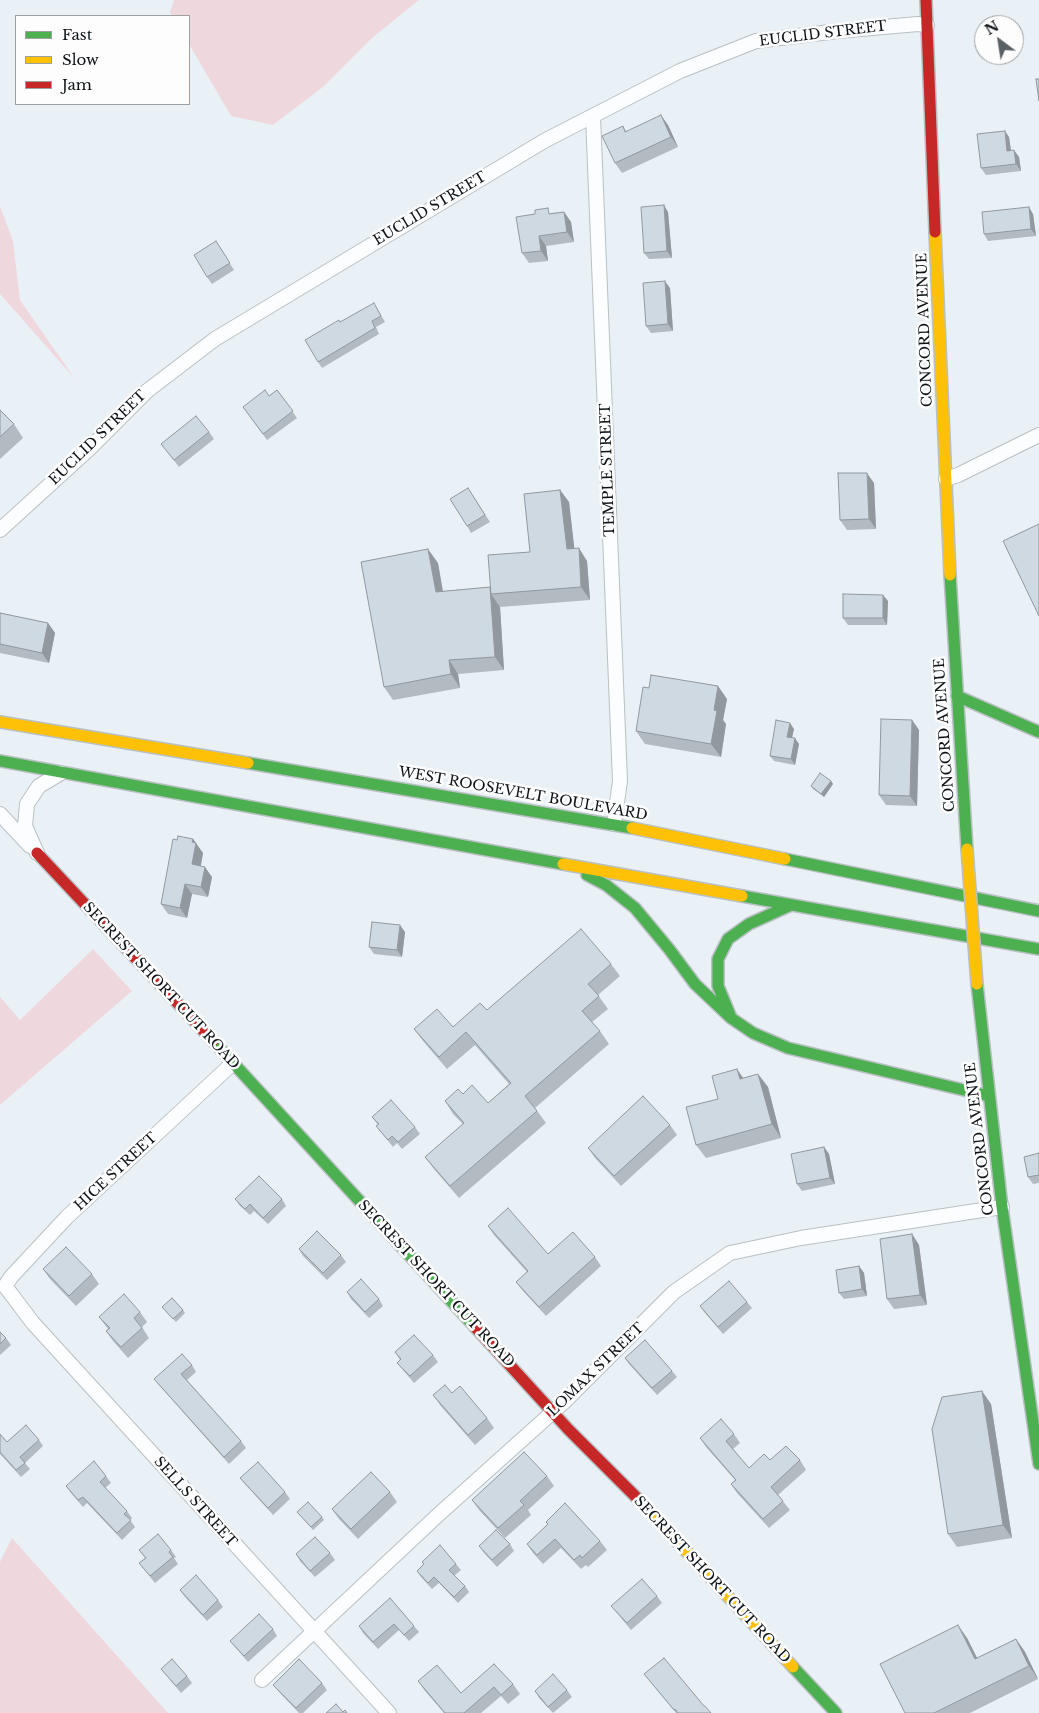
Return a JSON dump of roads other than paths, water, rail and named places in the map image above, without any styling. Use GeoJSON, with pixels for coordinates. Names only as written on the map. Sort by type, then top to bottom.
{"type":"FeatureCollection","features":[{"type":"Feature","properties":{"kind":"main road","name":"CONCORD AVENUE"},"geometry":{"type":"LineString","coordinates":[[926,0],[957,696],[977,984],[1002,1207],[1039,1464]]}},
{"type":"Feature","properties":{"kind":"main road"},"geometry":{"type":"LineString","coordinates":[[957,696],[1039,732]]}},
{"type":"Feature","properties":{"kind":"main road","name":"WEST ROOSEVELT BOULEVARD"},"geometry":{"type":"LineString","coordinates":[[0,722],[614,824],[1039,911]]}},
{"type":"Feature","properties":{"kind":"main road"},"geometry":{"type":"LineString","coordinates":[[0,761],[569,866],[1039,949]]}},
{"type":"Feature","properties":{"kind":"main road","name":"SECREST SHORT CUT ROAD"},"geometry":{"type":"LineString","coordinates":[[37,854],[233,1063],[553,1412],[640,1501],[836,1713]]}},
{"type":"Feature","properties":{"kind":"main road"},"geometry":{"type":"LineString","coordinates":[[569,866],[606,885],[635,908],[674,947],[695,984],[731,1018],[753,1033],[788,1048],[989,1096]]}},
{"type":"Feature","properties":{"kind":"main road"},"geometry":{"type":"LineString","coordinates":[[718,986],[718,959],[728,939],[749,924],[791,905]]}},
{"type":"Feature","properties":{"kind":"main road"},"geometry":{"type":"LineString","coordinates":[[705,968],[718,986],[731,1018]]}},
{"type":"Feature","properties":{"kind":"street","name":"EUCLID STREET"},"geometry":{"type":"LineString","coordinates":[[0,530],[90,448],[147,391],[216,339],[544,141],[680,71],[756,41],[838,31],[918,24],[927,25]]}},
{"type":"Feature","properties":{"kind":"street","name":"TEMPLE STREET"},"geometry":{"type":"LineString","coordinates":[[593,116],[620,781],[614,824]]}},
{"type":"Feature","properties":{"kind":"street"},"geometry":{"type":"LineString","coordinates":[[946,479],[958,475],[1039,435]]}},
{"type":"Feature","properties":{"kind":"street","name":"SECREST SHORT CUT ROAD"},"geometry":{"type":"LineString","coordinates":[[37,854],[25,826],[27,804],[39,786],[62,772]]}},
{"type":"Feature","properties":{"kind":"street","name":"SECREST SHORT CUT ROAD"},"geometry":{"type":"LineString","coordinates":[[0,814],[37,854]]}},
{"type":"Feature","properties":{"kind":"street","name":"HICE STREET"},"geometry":{"type":"LineString","coordinates":[[5,1286],[11,1277],[67,1217],[233,1063]]}},
{"type":"Feature","properties":{"kind":"street","name":"LOMAX STREET"},"geometry":{"type":"LineString","coordinates":[[262,1680],[438,1515],[553,1412],[674,1292],[730,1253],[801,1238],[1002,1207]]}},
{"type":"Feature","properties":{"kind":"street","name":"SELLS STREET"},"geometry":{"type":"LineString","coordinates":[[5,1286],[33,1323],[313,1632],[389,1713]]}}]}
